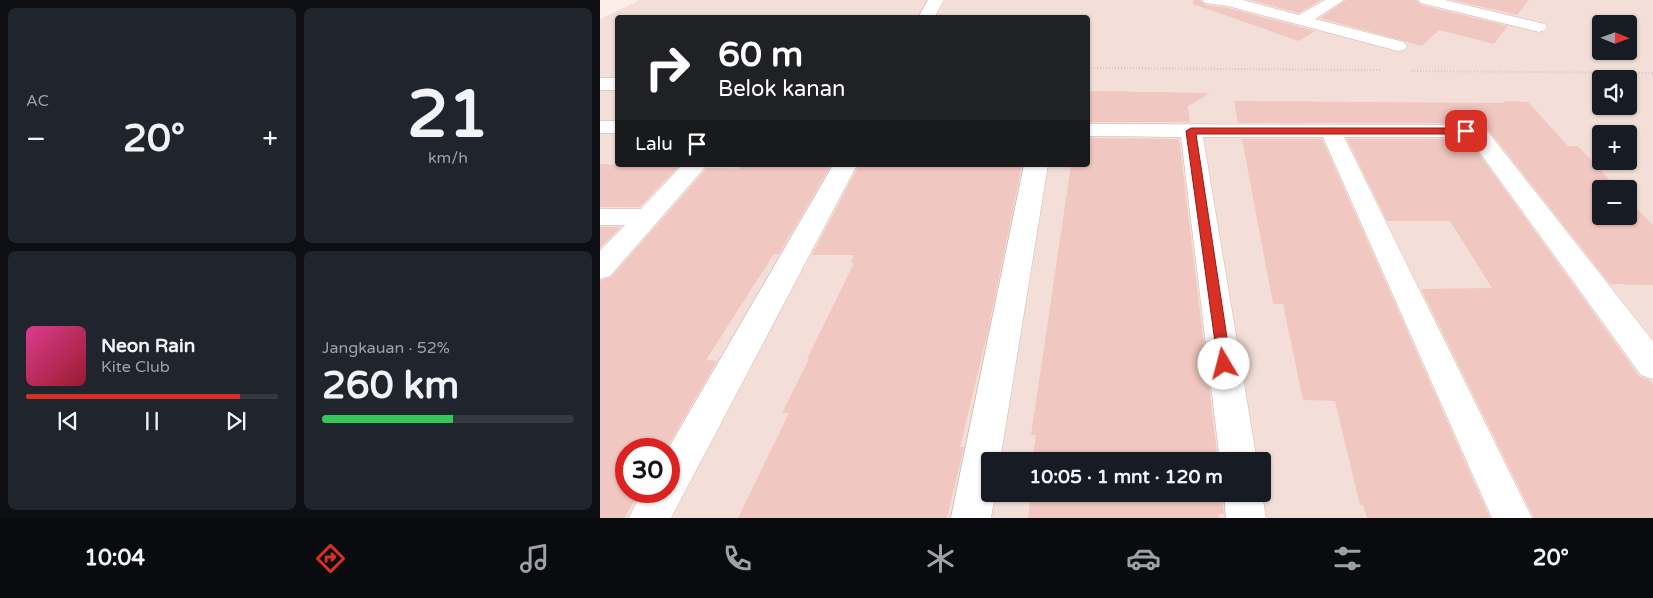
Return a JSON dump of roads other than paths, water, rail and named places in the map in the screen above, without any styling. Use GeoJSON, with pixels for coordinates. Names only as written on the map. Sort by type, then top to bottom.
{"type":"FeatureCollection","features":[{"type":"Feature","properties":{"kind":"street"},"geometry":{"type":"LineString","coordinates":[[928,15],[936,0]]}},
{"type":"Feature","properties":{"kind":"street"},"geometry":{"type":"LineString","coordinates":[[1210,0],[1227,0],[1398,46]]}},
{"type":"Feature","properties":{"kind":"street"},"geometry":{"type":"LineString","coordinates":[[1302,20],[1336,0]]}},
{"type":"Feature","properties":{"kind":"street"},"geometry":{"type":"LineString","coordinates":[[1426,0],[1539,27]]}},
{"type":"Feature","properties":{"kind":"street"},"geometry":{"type":"LineString","coordinates":[[600,84],[615,84]]}},
{"type":"Feature","properties":{"kind":"street"},"geometry":{"type":"LineString","coordinates":[[600,127],[615,127]]}},
{"type":"Feature","properties":{"kind":"street"},"geometry":{"type":"LineString","coordinates":[[1090,130],[1466,131],[1474,133],[1481,138],[1653,365]]}},
{"type":"Feature","properties":{"kind":"street"},"geometry":{"type":"LineString","coordinates":[[1191,131],[1237,452]]}},
{"type":"Feature","properties":{"kind":"street"},"geometry":{"type":"LineString","coordinates":[[1331,132],[1512,518]]}},
{"type":"Feature","properties":{"kind":"street"},"geometry":{"type":"LineString","coordinates":[[600,268],[693,167]]}},
{"type":"Feature","properties":{"kind":"street"},"geometry":{"type":"LineString","coordinates":[[680,463],[844,167]]}},
{"type":"Feature","properties":{"kind":"street"},"geometry":{"type":"LineString","coordinates":[[971,518],[1036,167]]}},
{"type":"Feature","properties":{"kind":"street"},"geometry":{"type":"LineString","coordinates":[[600,217],[648,217]]}},
{"type":"Feature","properties":{"kind":"street"},"geometry":{"type":"LineString","coordinates":[[1244,502],[1246,518]]}},
{"type":"Feature","properties":{"kind":"street"},"geometry":{"type":"LineString","coordinates":[[649,518],[657,503]]}}]}
